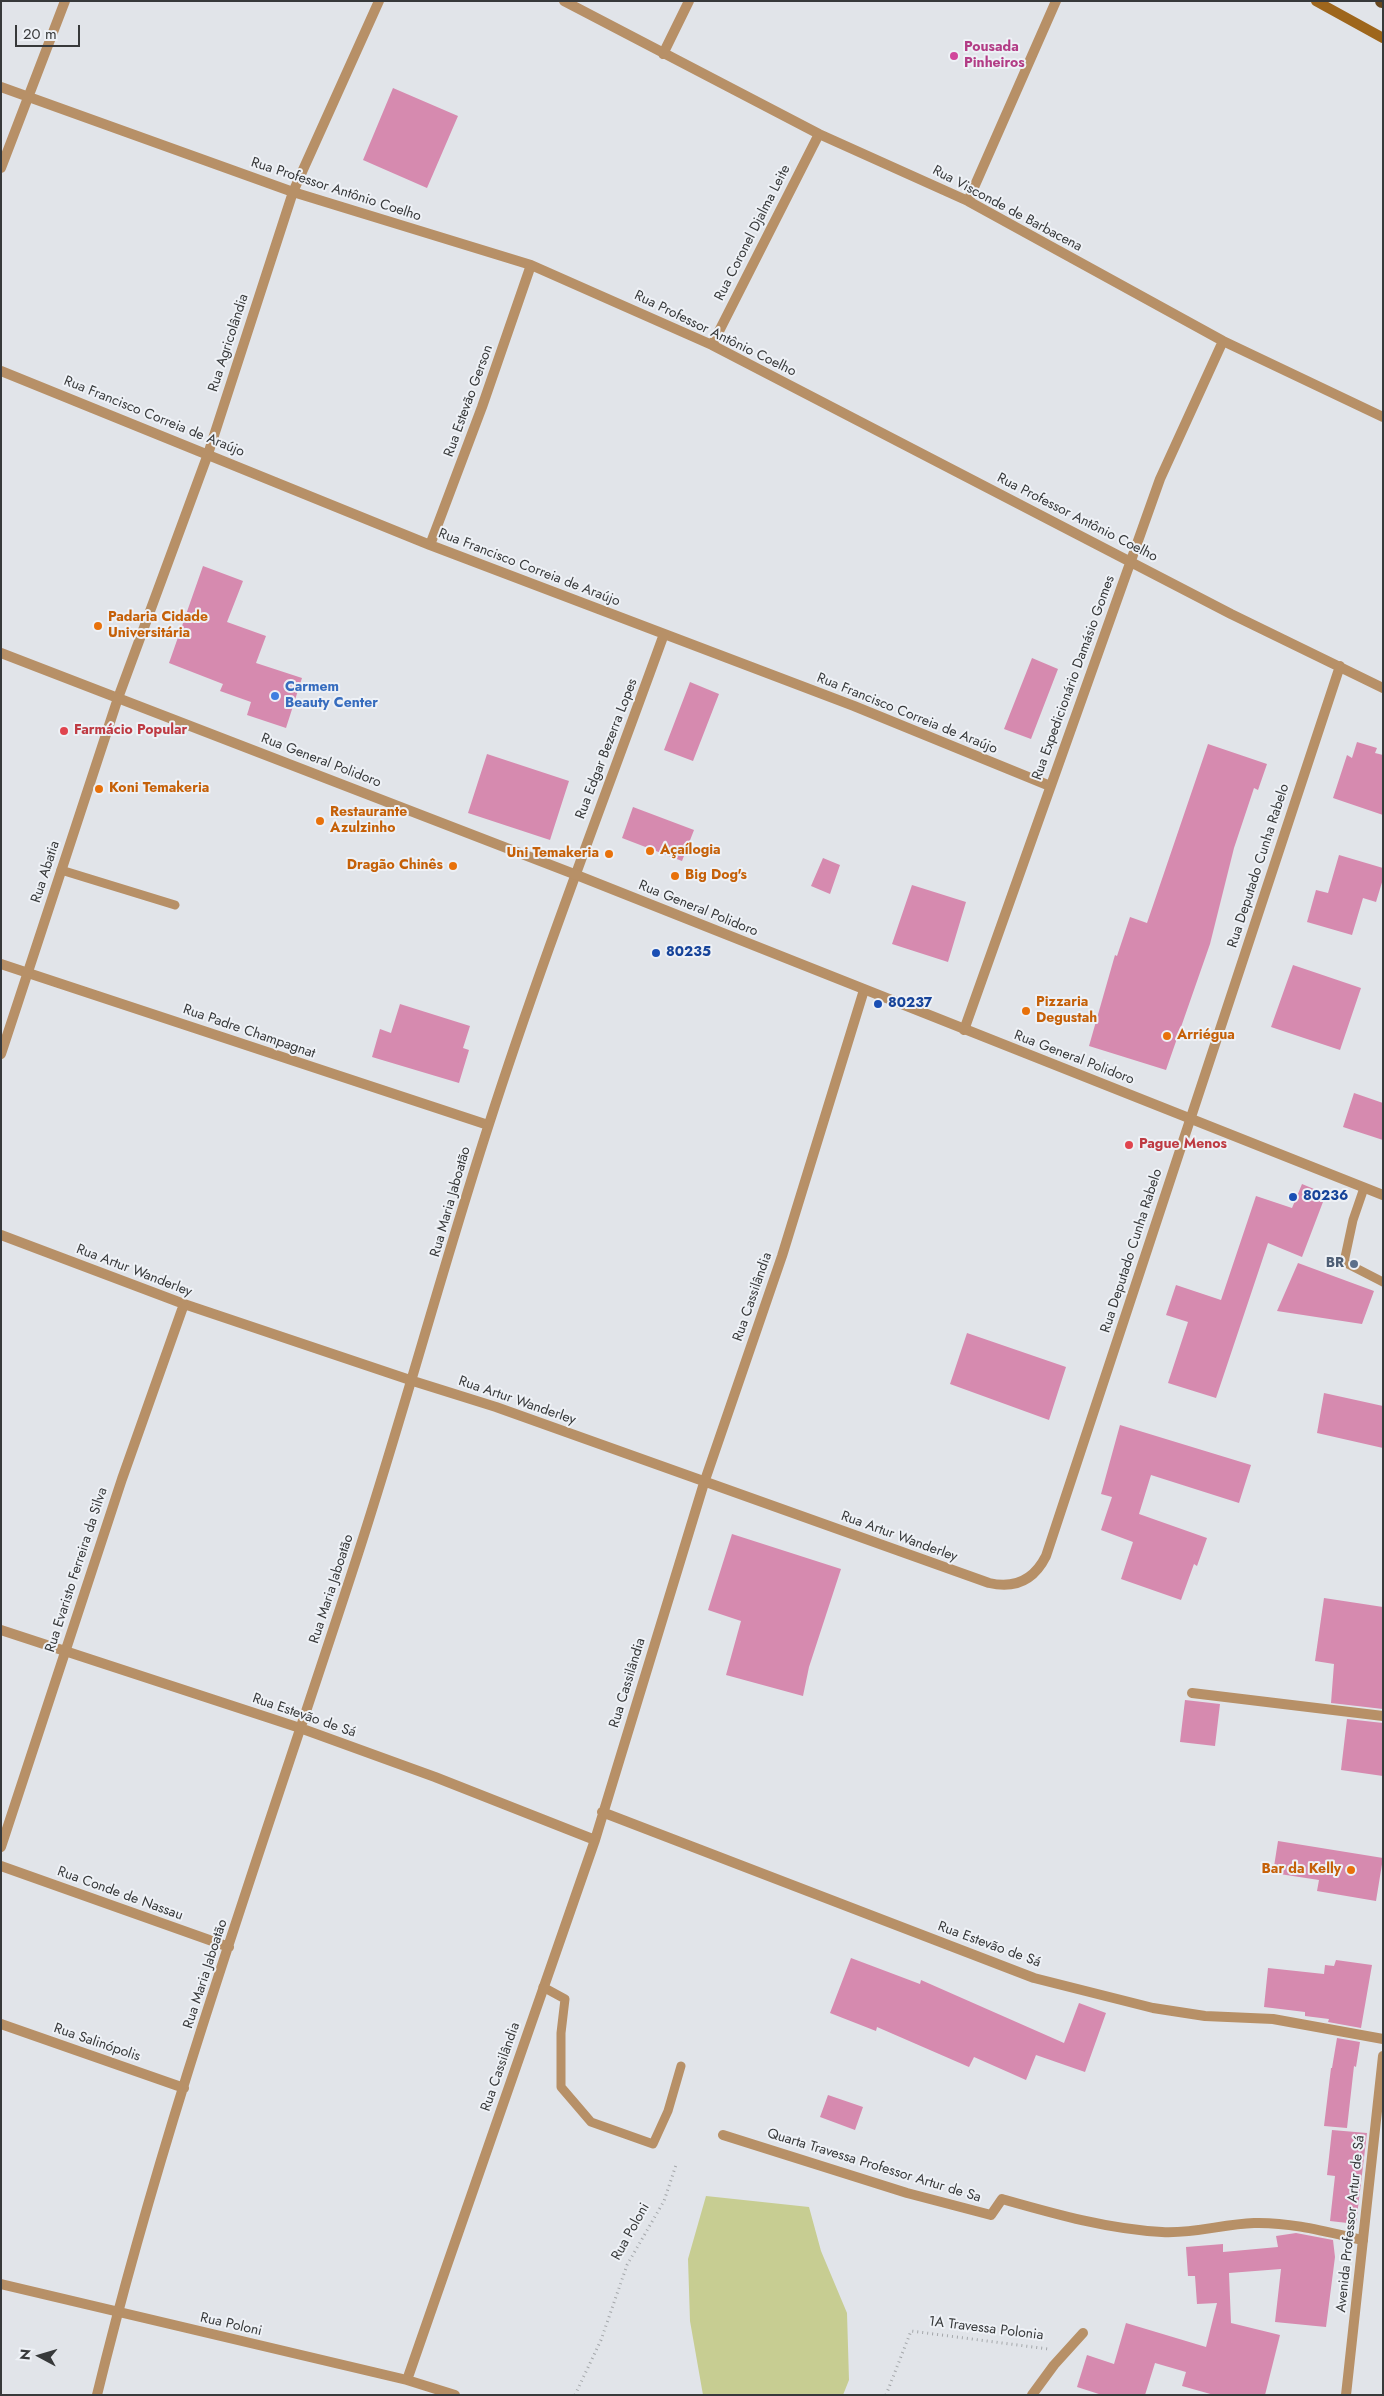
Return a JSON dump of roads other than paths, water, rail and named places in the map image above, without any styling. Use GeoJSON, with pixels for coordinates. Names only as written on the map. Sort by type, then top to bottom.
{"type":"FeatureCollection","features":[{"type":"Feature","properties":{"kind":"main road"},"geometry":{"type":"LineString","coordinates":[[1316,1],[1383,38]]}},
{"type":"Feature","properties":{"kind":"street"},"geometry":{"type":"LineString","coordinates":[[1,168],[65,1]]}},
{"type":"Feature","properties":{"kind":"street","name":"Rua Agricolândia"},"geometry":{"type":"LineString","coordinates":[[118,698],[208,454],[293,192],[379,1]]}},
{"type":"Feature","properties":{"kind":"street","name":"Rua Visconde de Barbacena"},"geometry":{"type":"LineString","coordinates":[[564,1],[820,134],[968,201],[1223,341],[1383,418]]}},
{"type":"Feature","properties":{"kind":"street"},"geometry":{"type":"LineString","coordinates":[[663,54],[689,1]]}},
{"type":"Feature","properties":{"kind":"street"},"geometry":{"type":"LineString","coordinates":[[968,201],[1056,1]]}},
{"type":"Feature","properties":{"kind":"street","name":"Rua Professor Antônio Coelho"},"geometry":{"type":"LineString","coordinates":[[1,87],[293,192],[532,265],[712,345],[1231,614],[1383,688]]}},
{"type":"Feature","properties":{"kind":"street","name":"Rua Coronel Djalma Leite"},"geometry":{"type":"LineString","coordinates":[[712,345],[820,134]]}},
{"type":"Feature","properties":{"kind":"street","name":"Rua Estevão Gerson"},"geometry":{"type":"LineString","coordinates":[[430,545],[482,407],[532,265]]}},
{"type":"Feature","properties":{"kind":"street","name":"Rua Expedicionário Damásio Gomes"},"geometry":{"type":"LineString","coordinates":[[964,1030],[1160,479],[1223,341]]}},
{"type":"Feature","properties":{"kind":"street","name":"Rua Francisco Correia de Araújo"},"geometry":{"type":"LineString","coordinates":[[1,371],[430,545],[854,706],[1050,786]]}},
{"type":"Feature","properties":{"kind":"street","name":"Rua Edgar Bezerra Lopes"},"geometry":{"type":"LineString","coordinates":[[574,874],[664,634]]}},
{"type":"Feature","properties":{"kind":"street","name":"Rua General Polidoro"},"geometry":{"type":"LineString","coordinates":[[1,653],[574,874],[1383,1196]]}},
{"type":"Feature","properties":{"kind":"street","name":"Rua Deputado Cunha Rabelo"},"geometry":{"type":"LineString","coordinates":[[1024,1581],[1040,1567],[1046,1556],[1340,666]]}},
{"type":"Feature","properties":{"kind":"street","name":"Rua Abatia"},"geometry":{"type":"LineString","coordinates":[[1,1054],[118,698]]}},
{"type":"Feature","properties":{"kind":"street","name":"Rua Maria Jaboatão"},"geometry":{"type":"LineString","coordinates":[[97,2395],[117,2312],[184,2088],[413,1381],[488,1125],[574,874]]}},
{"type":"Feature","properties":{"kind":"street","name":"Rua Padre Champagnat"},"geometry":{"type":"LineString","coordinates":[[1,964],[488,1125]]}},
{"type":"Feature","properties":{"kind":"street","name":"Rua Cassilândia"},"geometry":{"type":"LineString","coordinates":[[407,2380],[595,1840],[704,1483],[782,1256],[864,990]]}},
{"type":"Feature","properties":{"kind":"street","name":"Rua Artur Wanderley"},"geometry":{"type":"LineString","coordinates":[[1,1235],[184,1304],[496,1407],[704,1483],[989,1583],[1001,1586],[1024,1581]]}},
{"type":"Feature","properties":{"kind":"street","name":"Rua Evaristo Ferreira da Silva"},"geometry":{"type":"LineString","coordinates":[[1,1847],[64,1651],[184,1304]]}},
{"type":"Feature","properties":{"kind":"street","name":"Rua Estevão de Sá"},"geometry":{"type":"LineString","coordinates":[[1,1630],[300,1728],[434,1777],[595,1840]]}},
{"type":"Feature","properties":{"kind":"street"},"geometry":{"type":"LineString","coordinates":[[1192,1693],[1383,1716]]}},
{"type":"Feature","properties":{"kind":"street","name":"Rua Estevão de Sá"},"geometry":{"type":"LineString","coordinates":[[602,1812],[1034,1978],[1153,2008],[1205,2016],[1273,2019],[1383,2040]]}},
{"type":"Feature","properties":{"kind":"street","name":"Rua Conde de Nassau"},"geometry":{"type":"LineString","coordinates":[[1,1866],[229,1947]]}},
{"type":"Feature","properties":{"kind":"street","name":"Rua Salinópolis"},"geometry":{"type":"LineString","coordinates":[[1,2024],[184,2088]]}},
{"type":"Feature","properties":{"kind":"street","name":"Avenida Professor Artur de Sá"},"geometry":{"type":"LineString","coordinates":[[1346,2395],[1380,2106],[1383,2056]]}},
{"type":"Feature","properties":{"kind":"street","name":"Quarta Travessa Professor Artur de Sa"},"geometry":{"type":"LineString","coordinates":[[723,2135],[907,2192],[991,2215],[1002,2199],[1060,2216],[1116,2228],[1165,2232],[1253,2223],[1280,2224],[1309,2228],[1363,2240]]}},
{"type":"Feature","properties":{"kind":"street","name":"Rua Poloni"},"geometry":{"type":"LineString","coordinates":[[1,2284],[407,2380],[455,2395]]}},
{"type":"Feature","properties":{"kind":"street"},"geometry":{"type":"LineString","coordinates":[[1032,2395],[1066,2351],[1083,2333]]}},
{"type":"Feature","properties":{"kind":"lane"},"geometry":{"type":"LineString","coordinates":[[61,870],[174,906]]}},
{"type":"Feature","properties":{"kind":"lane"},"geometry":{"type":"LineString","coordinates":[[1364,1188],[1353,1220],[1344,1262],[1383,1282]]}},
{"type":"Feature","properties":{"kind":"lane"},"geometry":{"type":"LineString","coordinates":[[543,1987],[565,1999],[562,2033],[562,2087],[591,2122],[653,2144],[668,2111],[681,2066]]}},
{"type":"Feature","properties":{"kind":"place","name":"Pousada Pinheiros"},"geometry":{"type":"Point","coordinates":[954,56]}},
{"type":"Feature","properties":{"kind":"place","name":"Padaria Cidade Universitária"},"geometry":{"type":"Point","coordinates":[98,626]}},
{"type":"Feature","properties":{"kind":"place","name":"Carmem Beauty Center"},"geometry":{"type":"Point","coordinates":[275,696]}},
{"type":"Feature","properties":{"kind":"place","name":"Farmácio Popular"},"geometry":{"type":"Point","coordinates":[64,731]}},
{"type":"Feature","properties":{"kind":"place","name":"Koni Temakeria"},"geometry":{"type":"Point","coordinates":[99,789]}},
{"type":"Feature","properties":{"kind":"place","name":"Restaurante Azulzinho"},"geometry":{"type":"Point","coordinates":[320,821]}},
{"type":"Feature","properties":{"kind":"place","name":"Açaílogia"},"geometry":{"type":"Point","coordinates":[650,851]}},
{"type":"Feature","properties":{"kind":"place","name":"Uni Temakeria"},"geometry":{"type":"Point","coordinates":[609,854]}},
{"type":"Feature","properties":{"kind":"place","name":"Dragão Chinês"},"geometry":{"type":"Point","coordinates":[453,866]}},
{"type":"Feature","properties":{"kind":"place","name":"Big Dog's"},"geometry":{"type":"Point","coordinates":[675,876]}},
{"type":"Feature","properties":{"kind":"place","name":"80235"},"geometry":{"type":"Point","coordinates":[656,953]}},
{"type":"Feature","properties":{"kind":"place","name":"80237"},"geometry":{"type":"Point","coordinates":[878,1004]}},
{"type":"Feature","properties":{"kind":"place","name":"Pizzaria Degustah"},"geometry":{"type":"Point","coordinates":[1026,1011]}},
{"type":"Feature","properties":{"kind":"place","name":"Arriégua"},"geometry":{"type":"Point","coordinates":[1167,1036]}},
{"type":"Feature","properties":{"kind":"place","name":"Pague Menos"},"geometry":{"type":"Point","coordinates":[1129,1145]}},
{"type":"Feature","properties":{"kind":"place","name":"80236"},"geometry":{"type":"Point","coordinates":[1293,1197]}},
{"type":"Feature","properties":{"kind":"place","name":"BR"},"geometry":{"type":"Point","coordinates":[1354,1264]}},
{"type":"Feature","properties":{"kind":"place","name":"Bar da Kelly"},"geometry":{"type":"Point","coordinates":[1351,1870]}}]}
